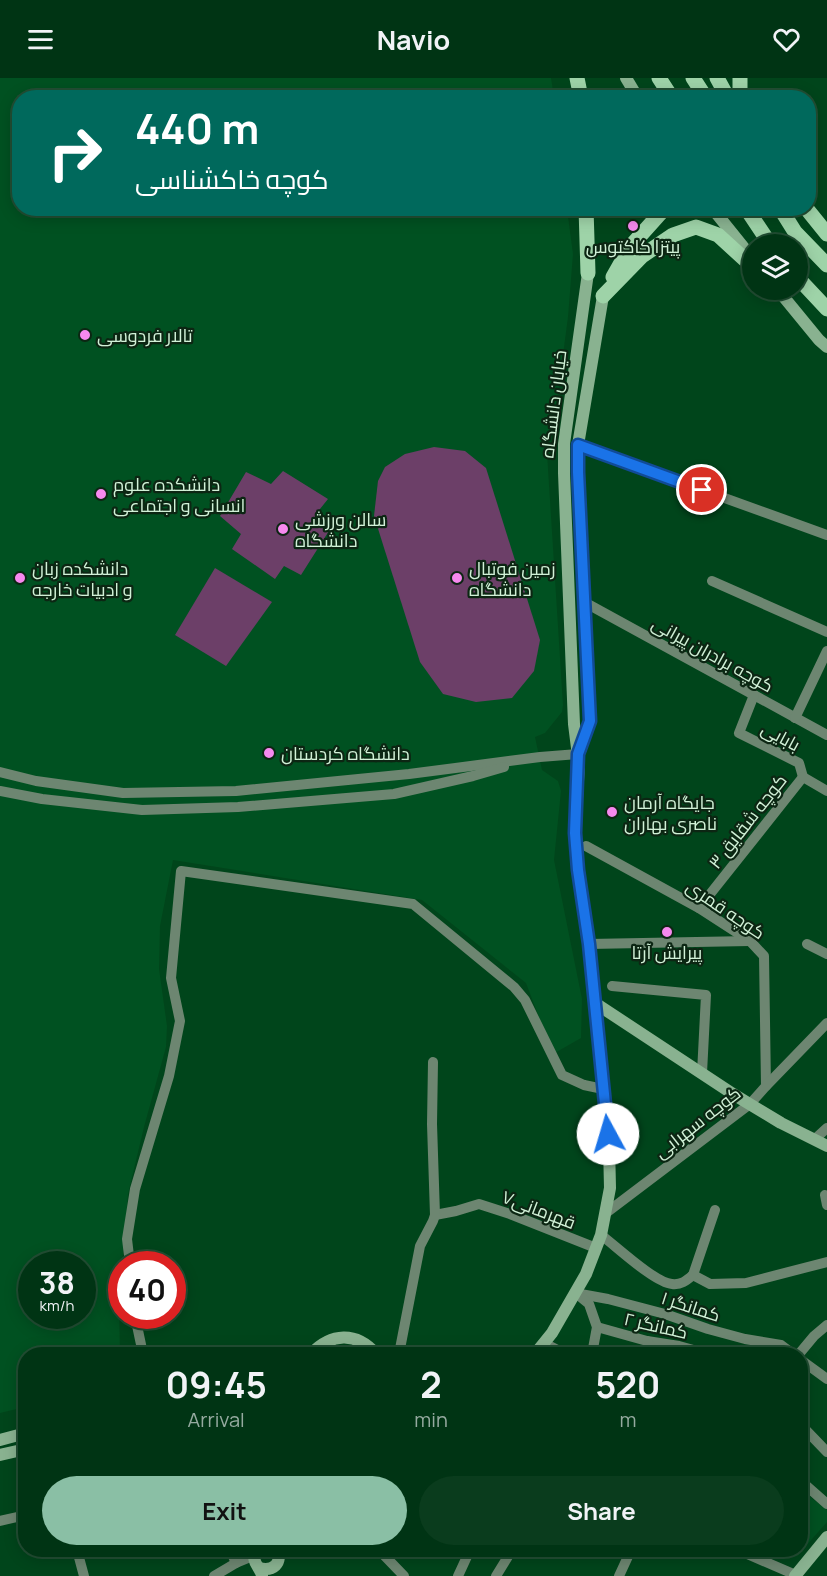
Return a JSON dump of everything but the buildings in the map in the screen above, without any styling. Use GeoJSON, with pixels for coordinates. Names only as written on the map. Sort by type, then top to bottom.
{"type":"FeatureCollection","features":[{"type":"Feature","properties":{"kind":"main road"},"geometry":{"type":"LineString","coordinates":[[586,216],[588,273]]}},
{"type":"Feature","properties":{"kind":"main road"},"geometry":{"type":"LineString","coordinates":[[603,296],[630,247],[658,216]]}},
{"type":"Feature","properties":{"kind":"main road"},"geometry":{"type":"LineString","coordinates":[[751,216],[763,234]]}},
{"type":"Feature","properties":{"kind":"main road"},"geometry":{"type":"LineString","coordinates":[[785,216],[795,232],[826,262]]}},
{"type":"Feature","properties":{"kind":"main road"},"geometry":{"type":"LineString","coordinates":[[812,216],[827,234]]}},
{"type":"Feature","properties":{"kind":"main road"},"geometry":{"type":"LineString","coordinates":[[603,296],[642,256],[673,235],[696,227],[718,235],[742,257]]}},
{"type":"Feature","properties":{"kind":"main road"},"geometry":{"type":"LineString","coordinates":[[808,289],[827,309]]}},
{"type":"Feature","properties":{"kind":"street"},"geometry":{"type":"LineString","coordinates":[[718,216],[742,245]]}},
{"type":"Feature","properties":{"kind":"street","name":"خیابان دانشگاه"},"geometry":{"type":"LineString","coordinates":[[541,1347],[552,1333],[586,1274],[601,1235],[610,1188],[609,1145],[595,1003],[575,833],[578,754],[574,724],[564,473],[564,444],[588,273]]}},
{"type":"Feature","properties":{"kind":"street","name":"خیابان دانشگاه"},"geometry":{"type":"LineString","coordinates":[[578,754],[590,721],[578,445],[603,296]]}},
{"type":"Feature","properties":{"kind":"street"},"geometry":{"type":"LineString","coordinates":[[787,300],[827,347]]}},
{"type":"Feature","properties":{"kind":"street"},"geometry":{"type":"LineString","coordinates":[[578,445],[827,535]]}},
{"type":"Feature","properties":{"kind":"street"},"geometry":{"type":"LineString","coordinates":[[712,581],[827,632]]}},
{"type":"Feature","properties":{"kind":"street","name":"کوچه برادران پیرانی"},"geometry":{"type":"LineString","coordinates":[[584,602],[827,735]]}},
{"type":"Feature","properties":{"kind":"street"},"geometry":{"type":"LineString","coordinates":[[795,718],[827,651]]}},
{"type":"Feature","properties":{"kind":"street","name":"بابایی"},"geometry":{"type":"LineString","coordinates":[[754,695],[739,733],[799,763],[803,777]]}},
{"type":"Feature","properties":{"kind":"street"},"geometry":{"type":"LineString","coordinates":[[0,772],[36,781],[123,793],[236,791],[578,754]]}},
{"type":"Feature","properties":{"kind":"street"},"geometry":{"type":"LineString","coordinates":[[0,791],[42,799],[142,810],[238,807],[394,794],[473,776],[540,757]]}},
{"type":"Feature","properties":{"kind":"street","name":"کوچه شقایق ۳"},"geometry":{"type":"LineString","coordinates":[[699,908],[803,777],[827,791]]}},
{"type":"Feature","properties":{"kind":"street"},"geometry":{"type":"LineString","coordinates":[[236,791],[238,807]]}},
{"type":"Feature","properties":{"kind":"street","name":"کوچه قمری"},"geometry":{"type":"LineString","coordinates":[[586,846],[699,908],[750,941],[764,956],[766,1086]]}},
{"type":"Feature","properties":{"kind":"street"},"geometry":{"type":"LineString","coordinates":[[128,1251],[127,1239],[135,1189],[169,1076],[180,1021],[171,978],[181,871],[413,903],[514,987],[525,1000],[562,1075],[603,1089]]}},
{"type":"Feature","properties":{"kind":"street"},"geometry":{"type":"LineString","coordinates":[[589,944],[750,941]]}},
{"type":"Feature","properties":{"kind":"street"},"geometry":{"type":"LineString","coordinates":[[807,944],[827,954]]}},
{"type":"Feature","properties":{"kind":"street"},"geometry":{"type":"LineString","coordinates":[[612,986],[706,994],[702,1073]]}},
{"type":"Feature","properties":{"kind":"street"},"geometry":{"type":"LineString","coordinates":[[595,1003],[733,1095],[827,1146]]}},
{"type":"Feature","properties":{"kind":"street","name":"کوچه سهرابی"},"geometry":{"type":"LineString","coordinates":[[606,1213],[750,1104],[827,1023]]}},
{"type":"Feature","properties":{"kind":"street"},"geometry":{"type":"LineString","coordinates":[[400,1347],[420,1246],[435,1215],[432,1124],[433,1062]]}},
{"type":"Feature","properties":{"kind":"street"},"geometry":{"type":"LineString","coordinates":[[815,1139],[827,1128]]}},
{"type":"Feature","properties":{"kind":"street","name":"قهرمانی۷"},"geometry":{"type":"LineString","coordinates":[[435,1215],[479,1204],[596,1248]]}},
{"type":"Feature","properties":{"kind":"street"},"geometry":{"type":"LineString","coordinates":[[601,1235],[656,1279],[670,1285],[683,1283],[693,1275],[715,1210]]}},
{"type":"Feature","properties":{"kind":"street"},"geometry":{"type":"LineString","coordinates":[[693,1275],[710,1284],[746,1283],[827,1262]]}},
{"type":"Feature","properties":{"kind":"street"},"geometry":{"type":"LineString","coordinates":[[575,1293],[589,1304],[597,1327],[593,1347]]}},
{"type":"Feature","properties":{"kind":"street","name":"کمانگر ۱"},"geometry":{"type":"LineString","coordinates":[[575,1293],[608,1299],[708,1329],[784,1347]]}},
{"type":"Feature","properties":{"kind":"street"},"geometry":{"type":"LineString","coordinates":[[805,1347],[827,1325]]}},
{"type":"Feature","properties":{"kind":"street","name":"کمانگر ۲"},"geometry":{"type":"LineString","coordinates":[[597,1327],[647,1341],[683,1347]]}},
{"type":"Feature","properties":{"kind":"street"},"geometry":{"type":"LineString","coordinates":[[138,1329],[142,1347]]}},
{"type":"Feature","properties":{"kind":"street"},"geometry":{"type":"LineString","coordinates":[[319,1347],[331,1339],[344,1337],[358,1340],[369,1347]]}},
{"type":"Feature","properties":{"kind":"street"},"geometry":{"type":"LineString","coordinates":[[647,1341],[651,1347]]}},
{"type":"Feature","properties":{"kind":"street"},"geometry":{"type":"LineString","coordinates":[[544,1343],[552,1347]]}},
{"type":"Feature","properties":{"kind":"street"},"geometry":{"type":"LineString","coordinates":[[808,1365],[827,1379]]}},
{"type":"Feature","properties":{"kind":"street"},"geometry":{"type":"LineString","coordinates":[[808,1432],[827,1452]]}},
{"type":"Feature","properties":{"kind":"street"},"geometry":{"type":"LineString","coordinates":[[0,1440],[18,1435]]}},
{"type":"Feature","properties":{"kind":"street"},"geometry":{"type":"LineString","coordinates":[[0,1455],[18,1451]]}},
{"type":"Feature","properties":{"kind":"street"},"geometry":{"type":"LineString","coordinates":[[808,1487],[827,1504]]}},
{"type":"Feature","properties":{"kind":"street"},"geometry":{"type":"LineString","coordinates":[[0,1521],[18,1517]]}},
{"type":"Feature","properties":{"kind":"street"},"geometry":{"type":"LineString","coordinates":[[753,1557],[795,1576],[827,1537]]}},
{"type":"Feature","properties":{"kind":"street"},"geometry":{"type":"LineString","coordinates":[[79,1557],[84,1576]]}},
{"type":"Feature","properties":{"kind":"street"},"geometry":{"type":"LineString","coordinates":[[233,1557],[236,1563]]}},
{"type":"Feature","properties":{"kind":"street"},"geometry":{"type":"LineString","coordinates":[[214,1576],[247,1557]]}},
{"type":"Feature","properties":{"kind":"street"},"geometry":{"type":"LineString","coordinates":[[254,1557],[255,1563],[261,1572],[273,1569],[278,1564],[279,1557]]}},
{"type":"Feature","properties":{"kind":"street"},"geometry":{"type":"LineString","coordinates":[[280,1557],[281,1576]]}},
{"type":"Feature","properties":{"kind":"street"},"geometry":{"type":"LineString","coordinates":[[386,1557],[404,1576]]}},
{"type":"Feature","properties":{"kind":"street"},"geometry":{"type":"LineString","coordinates":[[458,1576],[467,1557]]}},
{"type":"Feature","properties":{"kind":"street"},"geometry":{"type":"LineString","coordinates":[[496,1576],[508,1557]]}},
{"type":"Feature","properties":{"kind":"street"},"geometry":{"type":"LineString","coordinates":[[619,1576],[628,1557]]}},
{"type":"Feature","properties":{"kind":"shaded area","name":"دانشگاه کردستان"},"geometry":{"type":"Polygon","coordinates":[[[0,78],[551,78],[553,90],[12,90],[12,216],[568,216],[573,254],[568,317],[547,453],[563,705],[562,712],[545,733],[535,737],[542,770],[558,781],[561,791],[554,860],[582,999],[581,1038],[553,1054],[526,983],[422,900],[173,860],[160,926],[159,969],[167,1026],[166,1047],[128,1194],[123,1251],[108,1251],[108,1329],[120,1329],[120,1347],[18,1347],[18,1409],[0,1413],[0,78]]]}},
{"type":"Feature","properties":{"kind":"shaded area","name":"زمین فوتبال دانشگاه"},"geometry":{"type":"Polygon","coordinates":[[[434,447],[465,451],[486,468],[540,640],[534,671],[512,698],[476,702],[443,694],[420,662],[374,516],[378,481],[385,467],[405,454],[434,447]]]}},
{"type":"Feature","properties":{"kind":"shaded area","name":"سالن ورزشی دانشگاه"},"geometry":{"type":"Polygon","coordinates":[[[283,471],[328,499],[316,514],[334,523],[301,575],[284,566],[275,579],[232,549],[241,534],[220,516],[246,472],[271,484],[283,471]]]}},
{"type":"Feature","properties":{"kind":"shaded area"},"geometry":{"type":"Polygon","coordinates":[[[215,568],[272,602],[226,666],[175,635],[215,568]]]}},
{"type":"Feature","properties":{"kind":"shaded area"},"geometry":{"type":"Polygon","coordinates":[[[808,1495],[827,1510],[827,1522],[808,1544],[808,1495]]]}},
{"type":"Feature","properties":{"kind":"place","name":"پیتزا کاکتوس"},"geometry":{"type":"Point","coordinates":[633,226]}},
{"type":"Feature","properties":{"kind":"place","name":"تالار فردوسی"},"geometry":{"type":"Point","coordinates":[85,335]}},
{"type":"Feature","properties":{"kind":"place","name":"دانشکده علوم انسانی و اجتماعی"},"geometry":{"type":"Point","coordinates":[101,494]}},
{"type":"Feature","properties":{"kind":"place","name":"سالن ورزشی دانشگاه"},"geometry":{"type":"Point","coordinates":[283,529]}},
{"type":"Feature","properties":{"kind":"place","name":"دانشکده زبان و ادبیات خارجه"},"geometry":{"type":"Point","coordinates":[20,578]}},
{"type":"Feature","properties":{"kind":"place","name":"زمین فوتبال دانشگاه"},"geometry":{"type":"Point","coordinates":[457,578]}},
{"type":"Feature","properties":{"kind":"place","name":"دانشگاه کردستان"},"geometry":{"type":"Point","coordinates":[269,753]}},
{"type":"Feature","properties":{"kind":"place","name":"جایگاه آرمان ناصری بهاران"},"geometry":{"type":"Point","coordinates":[612,812]}},
{"type":"Feature","properties":{"kind":"place","name":"پیرایش آرتا"},"geometry":{"type":"Point","coordinates":[667,932]}},
{"type":"Feature","properties":{"kind":"route"},"geometry":{"type":"LineString","coordinates":[[608,1134],[589,944],[575,833],[578,754],[590,721],[578,445],[702,490]]}}]}
